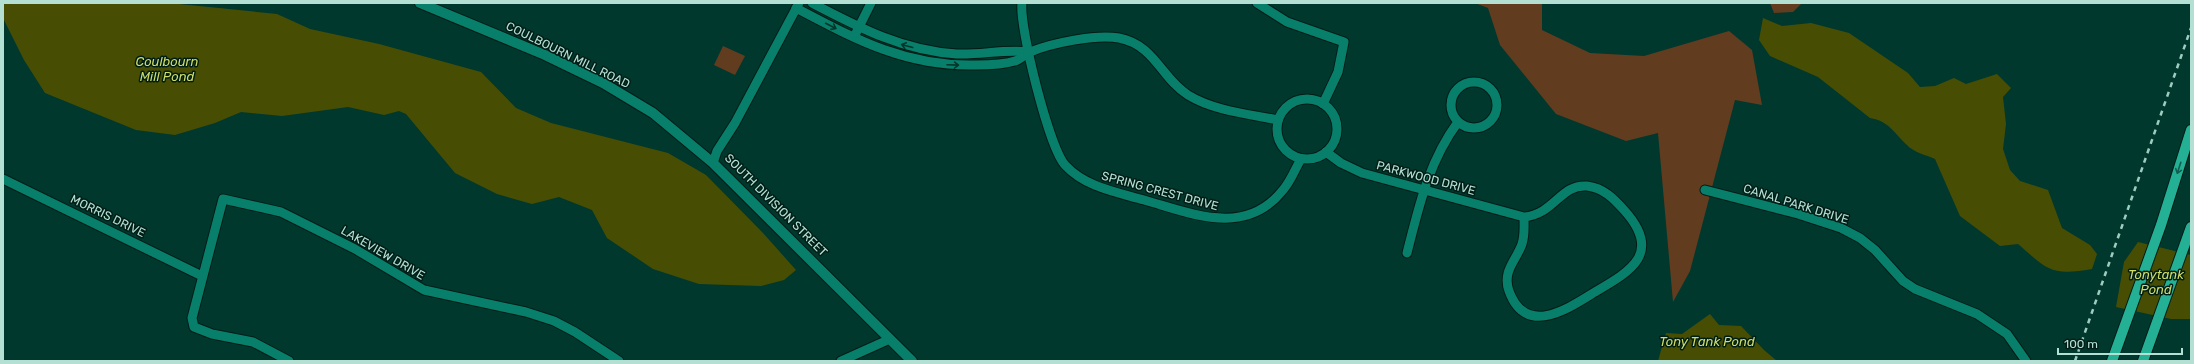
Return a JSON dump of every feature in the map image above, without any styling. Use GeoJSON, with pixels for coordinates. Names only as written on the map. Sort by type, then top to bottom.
{"type":"FeatureCollection","features":[{"type":"Feature","properties":{"kind":"main road"},"geometry":{"type":"LineString","coordinates":[[2112,361],[2161,224],[2191,130]]}},
{"type":"Feature","properties":{"kind":"main road"},"geometry":{"type":"LineString","coordinates":[[2143,361],[2191,226]]}},
{"type":"Feature","properties":{"kind":"street","name":"COULBOURN MILL ROAD"},"geometry":{"type":"LineString","coordinates":[[420,3],[529,48],[603,83],[653,113],[713,163]]}},
{"type":"Feature","properties":{"kind":"street"},"geometry":{"type":"LineString","coordinates":[[812,3],[858,28],[898,43],[937,52],[967,54],[1014,50],[1029,52]]}},
{"type":"Feature","properties":{"kind":"street"},"geometry":{"type":"LineString","coordinates":[[853,38],[871,3]]}},
{"type":"Feature","properties":{"kind":"street","name":"SPRING CREST DRIVE"},"geometry":{"type":"LineString","coordinates":[[1022,3],[1022,22],[1049,134],[1058,155],[1073,173],[1096,186],[1207,217],[1231,219],[1254,213],[1275,199],[1290,181],[1301,159]]}},
{"type":"Feature","properties":{"kind":"street"},"geometry":{"type":"LineString","coordinates":[[1257,3],[1274,15],[1294,26],[1344,42],[1338,72],[1323,104]]}},
{"type":"Feature","properties":{"kind":"street","name":"SOUTH DIVISION STREET"},"geometry":{"type":"LineString","coordinates":[[797,5],[735,123],[717,151],[713,163],[912,361]]}},
{"type":"Feature","properties":{"kind":"street"},"geometry":{"type":"LineString","coordinates":[[797,5],[853,38],[906,57],[946,64],[1003,64],[1016,61],[1029,52],[1085,38],[1098,36],[1121,38],[1141,47],[1151,55],[1180,88],[1196,99],[1213,106],[1278,120]]}},
{"type":"Feature","properties":{"kind":"street"},"geometry":{"type":"LineString","coordinates":[[1471,83],[1478,83],[1491,90],[1497,104],[1496,111],[1487,124],[1472,128],[1458,122],[1452,109],[1452,102],[1458,89],[1471,83]]}},
{"type":"Feature","properties":{"kind":"street"},"geometry":{"type":"LineString","coordinates":[[1306,99],[1323,104],[1331,111],[1337,128],[1332,145],[1326,152],[1314,158],[1301,159],[1291,155],[1281,144],[1276,130],[1278,120],[1289,105],[1297,100],[1306,99]]}},
{"type":"Feature","properties":{"kind":"street"},"geometry":{"type":"LineString","coordinates":[[1407,253],[1424,189],[1437,155],[1458,122]]}},
{"type":"Feature","properties":{"kind":"street","name":"PARKWOOD DRIVE"},"geometry":{"type":"LineString","coordinates":[[1326,152],[1350,168],[1524,217]]}},
{"type":"Feature","properties":{"kind":"street","name":"MORRIS DRIVE"},"geometry":{"type":"LineString","coordinates":[[3,179],[202,276]]}},
{"type":"Feature","properties":{"kind":"street"},"geometry":{"type":"LineString","coordinates":[[1586,186],[1595,187],[1610,195],[1633,220],[1640,234],[1641,248],[1639,256],[1628,273],[1563,312],[1546,316],[1531,314],[1517,305],[1512,298],[1507,283],[1509,266],[1523,239],[1524,217],[1532,216],[1548,209],[1568,190],[1586,186]]}},
{"type":"Feature","properties":{"kind":"street","name":"CANAL PARK DRIVE"},"geometry":{"type":"LineString","coordinates":[[1705,190],[1798,214],[1841,228],[1860,238],[1875,250],[1898,276],[1915,289],[1977,314],[2007,334],[2026,361]]}},
{"type":"Feature","properties":{"kind":"street","name":"LAKEVIEW DRIVE"},"geometry":{"type":"LineString","coordinates":[[202,276],[223,199],[281,212],[355,249],[393,274],[424,290],[526,312],[554,321],[575,332],[619,361]]}},
{"type":"Feature","properties":{"kind":"street"},"geometry":{"type":"LineString","coordinates":[[202,276],[192,318],[194,327],[212,334],[254,342],[289,361]]}},
{"type":"Feature","properties":{"kind":"street"},"geometry":{"type":"LineString","coordinates":[[841,361],[890,338]]}},
{"type":"Feature","properties":{"kind":"shaded area"},"geometry":{"type":"Polygon","coordinates":[[[1475,3],[1542,3],[1542,30],[1590,53],[1644,56],[1729,31],[1752,50],[1762,105],[1735,100],[1690,271],[1673,302],[1658,133],[1626,141],[1556,114],[1500,45],[1488,8],[1475,3]]]}},
{"type":"Feature","properties":{"kind":"shaded area"},"geometry":{"type":"Polygon","coordinates":[[[1770,3],[1802,3],[1793,12],[1774,13],[1770,3]]]}},
{"type":"Feature","properties":{"kind":"shaded area"},"geometry":{"type":"Polygon","coordinates":[[[723,46],[745,56],[735,75],[714,65],[723,46]]]}},
{"type":"Feature","properties":{"kind":"water","name":"Coulbourn Mill Pond"},"geometry":{"type":"Polygon","coordinates":[[[3,3],[169,3],[277,14],[310,29],[379,44],[481,72],[516,108],[551,123],[668,153],[706,175],[763,233],[796,270],[784,280],[761,286],[699,284],[653,269],[607,238],[592,210],[559,197],[532,204],[497,194],[455,173],[406,114],[399,111],[384,115],[348,107],[282,116],[241,112],[215,123],[175,135],[136,130],[45,93],[24,60],[3,18],[3,3]]]}},
{"type":"Feature","properties":{"kind":"water"},"geometry":{"type":"Polygon","coordinates":[[[1763,18],[1782,26],[1811,23],[1849,33],[1908,73],[1920,87],[1935,86],[1954,78],[1966,84],[1997,74],[2011,88],[2003,97],[2006,124],[2003,149],[2010,170],[2020,181],[2048,190],[2062,228],[2090,245],[2097,254],[2092,269],[2067,272],[2051,269],[2036,260],[2018,244],[2000,246],[1960,216],[1935,159],[1910,147],[1891,128],[1882,122],[1870,118],[1818,77],[1770,56],[1759,40],[1763,18]]]}},
{"type":"Feature","properties":{"kind":"water","name":"Tonytank Pond"},"geometry":{"type":"Polygon","coordinates":[[[2138,242],[2191,255],[2191,319],[2171,319],[2116,307],[2124,262],[2138,242]]]}},
{"type":"Feature","properties":{"kind":"water","name":"Tony Tank Pond"},"geometry":{"type":"Polygon","coordinates":[[[1710,314],[1719,325],[1741,326],[1777,361],[1658,361],[1666,333],[1682,334],[1710,314]]]}},
{"type":"Feature","properties":{"kind":"railway"},"geometry":{"type":"LineString","coordinates":[[2075,361],[2191,28]]}}]}
